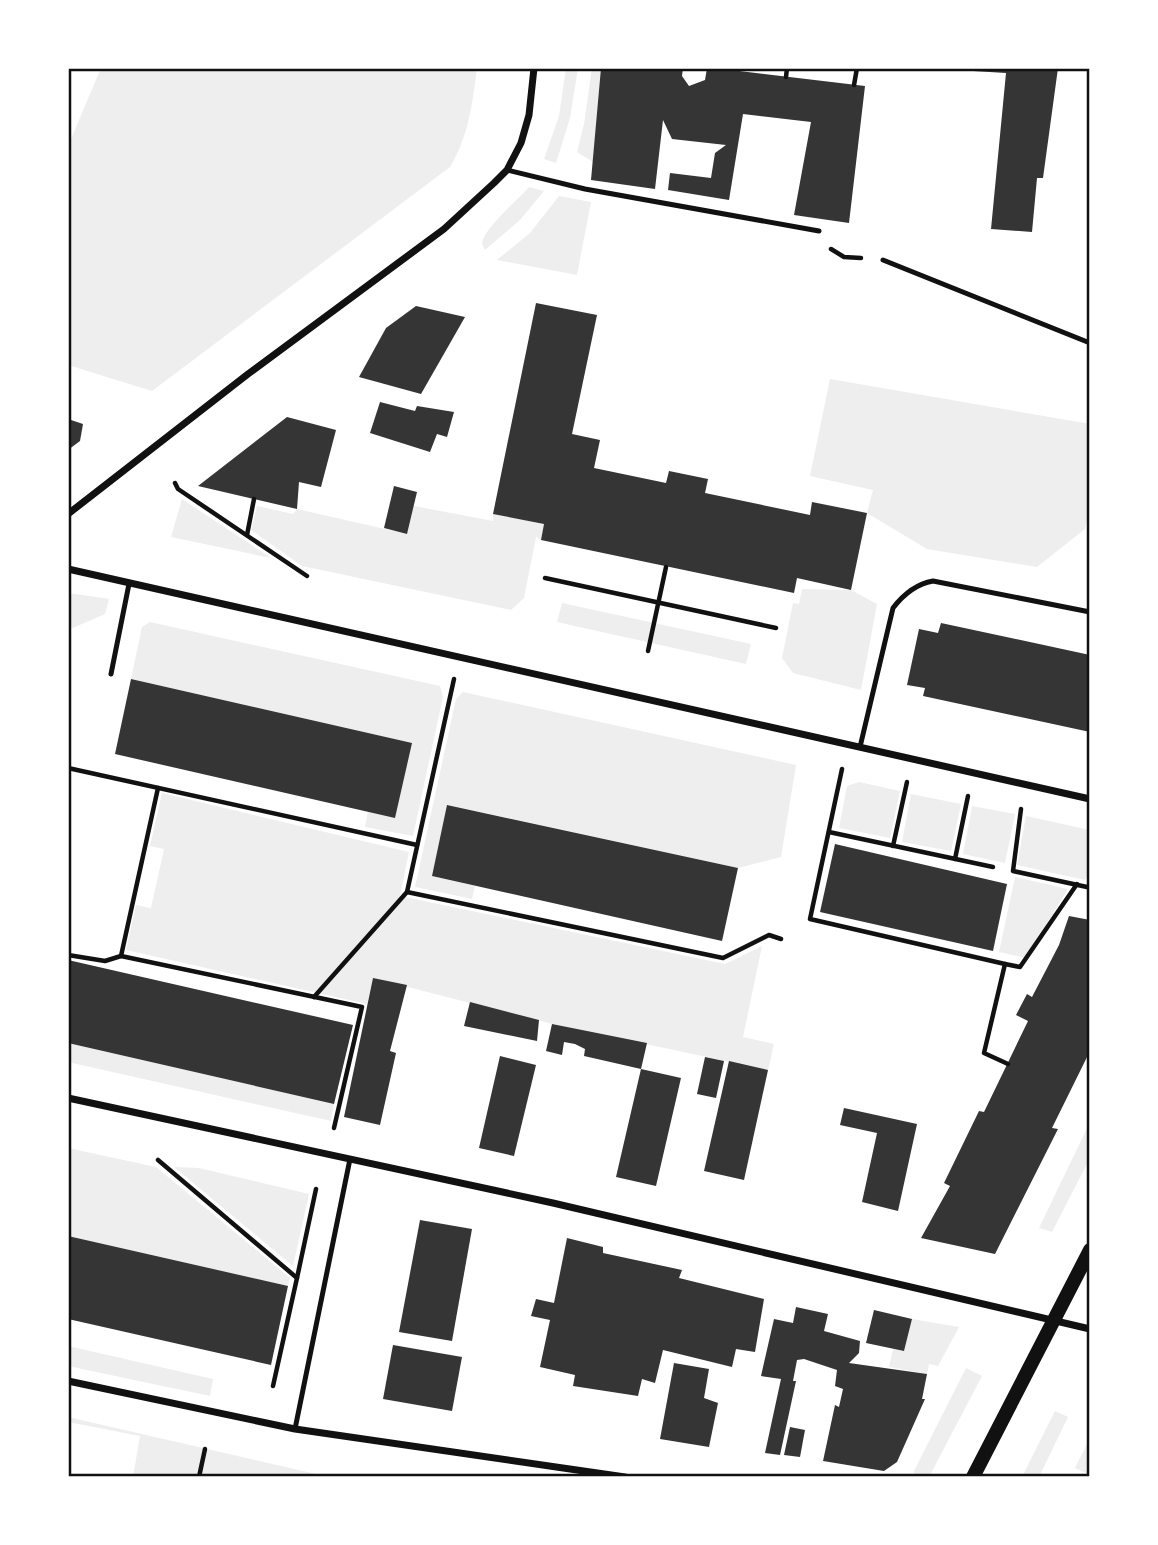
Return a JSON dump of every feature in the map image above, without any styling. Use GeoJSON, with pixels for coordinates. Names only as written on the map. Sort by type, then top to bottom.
{"type":"FeatureCollection","features":[{"type":"Feature","properties":{"kind":"main road"},"geometry":{"type":"LineString","coordinates":[[973,1477],[1090,1250]]}},
{"type":"Feature","properties":{"kind":"street"},"geometry":{"type":"LineString","coordinates":[[68,514],[248,374],[444,229],[507,170],[521,143],[529,115],[534,68]]}},
{"type":"Feature","properties":{"kind":"street"},"geometry":{"type":"LineString","coordinates":[[68,569],[1090,799]]}},
{"type":"Feature","properties":{"kind":"street"},"geometry":{"type":"LineString","coordinates":[[68,1098],[643,1223],[1090,1329]]}},
{"type":"Feature","properties":{"kind":"street"},"geometry":{"type":"LineString","coordinates":[[68,1381],[295,1429],[625,1477]]}},
{"type":"Feature","properties":{"kind":"lane"},"geometry":{"type":"LineString","coordinates":[[507,170],[585,190],[819,231]]}},
{"type":"Feature","properties":{"kind":"lane"},"geometry":{"type":"LineString","coordinates":[[883,260],[1090,343]]}},
{"type":"Feature","properties":{"kind":"lane"},"geometry":{"type":"LineString","coordinates":[[860,747],[893,608],[901,597],[923,583],[933,581],[1090,612]]}},
{"type":"Feature","properties":{"kind":"lane"},"geometry":{"type":"LineString","coordinates":[[111,674],[130,584]]}},
{"type":"Feature","properties":{"kind":"lane"},"geometry":{"type":"LineString","coordinates":[[295,1429],[350,1159]]}},
{"type":"Feature","properties":{"kind":"path"},"geometry":{"type":"LineString","coordinates":[[786,77],[787,68]]}},
{"type":"Feature","properties":{"kind":"path"},"geometry":{"type":"LineString","coordinates":[[855,85],[857,68]]}},
{"type":"Feature","properties":{"kind":"path"},"geometry":{"type":"LineString","coordinates":[[819,231],[835,254],[883,260]]}},
{"type":"Feature","properties":{"kind":"path"},"geometry":{"type":"LineString","coordinates":[[175,483],[178,489],[307,576]]}},
{"type":"Feature","properties":{"kind":"path"},"geometry":{"type":"LineString","coordinates":[[247,535],[254,499]]}},
{"type":"Feature","properties":{"kind":"path"},"geometry":{"type":"LineString","coordinates":[[648,651],[666,566]]}},
{"type":"Feature","properties":{"kind":"path"},"geometry":{"type":"LineString","coordinates":[[545,578],[776,628]]}},
{"type":"Feature","properties":{"kind":"path"},"geometry":{"type":"LineString","coordinates":[[314,997],[407,892],[458,658]]}},
{"type":"Feature","properties":{"kind":"path"},"geometry":{"type":"LineString","coordinates":[[68,768],[417,845]]}},
{"type":"Feature","properties":{"kind":"path"},"geometry":{"type":"LineString","coordinates":[[843,768],[810,919],[1020,967],[1077,884]]}},
{"type":"Feature","properties":{"kind":"path"},"geometry":{"type":"LineString","coordinates":[[893,846],[907,782]]}},
{"type":"Feature","properties":{"kind":"path"},"geometry":{"type":"LineString","coordinates":[[121,956],[158,788]]}},
{"type":"Feature","properties":{"kind":"path"},"geometry":{"type":"LineString","coordinates":[[955,859],[968,796]]}},
{"type":"Feature","properties":{"kind":"path"},"geometry":{"type":"LineString","coordinates":[[1021,808],[1013,871],[1087,887]]}},
{"type":"Feature","properties":{"kind":"path"},"geometry":{"type":"LineString","coordinates":[[829,832],[993,867]]}},
{"type":"Feature","properties":{"kind":"path"},"geometry":{"type":"LineString","coordinates":[[407,892],[723,958],[769,935],[781,939]]}},
{"type":"Feature","properties":{"kind":"path"},"geometry":{"type":"LineString","coordinates":[[68,955],[105,961],[121,956],[362,1007],[334,1128]]}},
{"type":"Feature","properties":{"kind":"path"},"geometry":{"type":"LineString","coordinates":[[1005,964],[984,1052],[1007,1064]]}},
{"type":"Feature","properties":{"kind":"path"},"geometry":{"type":"LineString","coordinates":[[158,1160],[297,1278]]}},
{"type":"Feature","properties":{"kind":"path"},"geometry":{"type":"LineString","coordinates":[[274,1386],[316,1189]]}},
{"type":"Feature","properties":{"kind":"path"},"geometry":{"type":"LineString","coordinates":[[199,1477],[205,1449]]}},
{"type":"Feature","properties":{"kind":"shaded area"},"geometry":{"type":"Polygon","coordinates":[[[101,68],[477,68],[466,131],[450,167],[152,391],[68,365],[68,146],[101,68]]]}},
{"type":"Feature","properties":{"kind":"shaded area"},"geometry":{"type":"Polygon","coordinates":[[[566,68],[578,68],[570,118],[556,163],[544,159],[559,116],[566,68]]]}},
{"type":"Feature","properties":{"kind":"shaded area"},"geometry":{"type":"Polygon","coordinates":[[[592,68],[601,68],[593,162],[577,152],[592,68]]]}},
{"type":"Feature","properties":{"kind":"shaded area"},"geometry":{"type":"Polygon","coordinates":[[[529,187],[544,191],[520,220],[485,250],[482,244],[488,231],[529,187]]]}},
{"type":"Feature","properties":{"kind":"shaded area"},"geometry":{"type":"Polygon","coordinates":[[[559,196],[591,202],[577,275],[497,260],[530,233],[559,196]]]}},
{"type":"Feature","properties":{"kind":"shaded area"},"geometry":{"type":"Polygon","coordinates":[[[830,379],[1090,424],[1090,504],[1085,529],[1037,567],[927,549],[867,513],[873,490],[810,476],[830,379]]]}},
{"type":"Feature","properties":{"kind":"shaded area"},"geometry":{"type":"Polygon","coordinates":[[[182,499],[271,558],[171,537],[182,499]]]}},
{"type":"Feature","properties":{"kind":"shaded area"},"geometry":{"type":"Polygon","coordinates":[[[257,506],[293,514],[297,509],[407,534],[414,506],[493,521],[493,514],[544,524],[541,540],[536,537],[524,598],[511,610],[302,566],[251,530],[257,506]]]}},
{"type":"Feature","properties":{"kind":"shaded area"},"geometry":{"type":"Polygon","coordinates":[[[802,589],[851,590],[877,604],[861,690],[793,673],[782,658],[793,603],[799,604],[802,589]]]}},
{"type":"Feature","properties":{"kind":"shaded area"},"geometry":{"type":"Polygon","coordinates":[[[68,593],[109,599],[105,614],[68,630],[68,593]]]}},
{"type":"Feature","properties":{"kind":"shaded area"},"geometry":{"type":"Polygon","coordinates":[[[562,603],[751,644],[746,664],[557,622],[562,603]]]}},
{"type":"Feature","properties":{"kind":"shaded area"},"geometry":{"type":"Polygon","coordinates":[[[150,622],[440,686],[443,697],[413,836],[365,827],[368,811],[411,743],[131,679],[142,627],[150,622]]]}},
{"type":"Feature","properties":{"kind":"shaded area"},"geometry":{"type":"Polygon","coordinates":[[[463,692],[796,765],[781,857],[738,868],[448,805],[432,876],[475,886],[472,899],[415,887],[456,699],[463,692]]]}},
{"type":"Feature","properties":{"kind":"shaded area"},"geometry":{"type":"Polygon","coordinates":[[[859,782],[900,791],[890,838],[839,828],[847,786],[859,782]]]}},
{"type":"Feature","properties":{"kind":"shaded area"},"geometry":{"type":"Polygon","coordinates":[[[162,793],[409,852],[400,896],[725,964],[762,946],[743,1037],[774,1044],[768,1070],[552,1024],[373,978],[367,1004],[126,950],[136,905],[151,908],[164,849],[150,846],[162,793]]]}},
{"type":"Feature","properties":{"kind":"shaded area"},"geometry":{"type":"Polygon","coordinates":[[[911,794],[961,804],[951,851],[902,842],[911,794]]]}},
{"type":"Feature","properties":{"kind":"shaded area"},"geometry":{"type":"Polygon","coordinates":[[[972,806],[1015,814],[1005,863],[963,854],[972,806]]]}},
{"type":"Feature","properties":{"kind":"shaded area"},"geometry":{"type":"Polygon","coordinates":[[[1026,816],[1090,830],[1090,872],[1085,880],[1017,865],[1026,816]]]}},
{"type":"Feature","properties":{"kind":"shaded area"},"geometry":{"type":"Polygon","coordinates":[[[1015,877],[1068,889],[1026,958],[999,952],[1015,877]]]}},
{"type":"Feature","properties":{"kind":"shaded area"},"geometry":{"type":"Polygon","coordinates":[[[68,1043],[334,1104],[331,1121],[68,1062],[68,1043]]]}},
{"type":"Feature","properties":{"kind":"shaded area"},"geometry":{"type":"Polygon","coordinates":[[[1090,1122],[1090,1158],[1052,1232],[1039,1228],[1090,1122]]]}},
{"type":"Feature","properties":{"kind":"shaded area"},"geometry":{"type":"Polygon","coordinates":[[[68,1148],[156,1167],[290,1278],[288,1286],[68,1236],[68,1148]]]}},
{"type":"Feature","properties":{"kind":"shaded area"},"geometry":{"type":"Polygon","coordinates":[[[174,1167],[199,1168],[309,1194],[293,1266],[174,1167]]]}},
{"type":"Feature","properties":{"kind":"shaded area"},"geometry":{"type":"Polygon","coordinates":[[[912,1319],[959,1327],[938,1366],[929,1364],[927,1374],[889,1367],[893,1349],[904,1351],[912,1319]]]}},
{"type":"Feature","properties":{"kind":"shaded area"},"geometry":{"type":"Polygon","coordinates":[[[68,1346],[213,1379],[210,1396],[68,1366],[68,1346]]]}},
{"type":"Feature","properties":{"kind":"shaded area"},"geometry":{"type":"Polygon","coordinates":[[[966,1368],[982,1376],[929,1477],[913,1473],[966,1368]]]}},
{"type":"Feature","properties":{"kind":"shaded area"},"geometry":{"type":"Polygon","coordinates":[[[1055,1411],[1068,1417],[1039,1477],[1022,1477],[1055,1411]]]}},
{"type":"Feature","properties":{"kind":"shaded area"},"geometry":{"type":"Polygon","coordinates":[[[68,1417],[329,1477],[133,1477],[140,1436],[68,1422],[68,1417]]]}},
{"type":"Feature","properties":{"kind":"shaded area"},"geometry":{"type":"Polygon","coordinates":[[[1090,1438],[1090,1475],[1075,1468],[1090,1438]]]}},
{"type":"Feature","properties":{"kind":"building"},"geometry":{"type":"Polygon","coordinates":[[[601,68],[683,68],[682,76],[689,86],[705,80],[707,68],[715,68],[865,86],[849,223],[794,215],[811,122],[743,114],[729,200],[668,190],[670,173],[711,178],[715,153],[726,145],[672,139],[663,120],[655,189],[591,180],[601,68]]]}},
{"type":"Feature","properties":{"kind":"building"},"geometry":{"type":"Polygon","coordinates":[[[973,68],[1058,68],[1043,178],[1037,178],[1032,232],[991,229],[1006,73],[973,71],[973,68]]]}},
{"type":"Feature","properties":{"kind":"building"},"geometry":{"type":"Polygon","coordinates":[[[536,303],[597,315],[572,434],[600,440],[594,468],[666,483],[669,471],[708,479],[705,493],[810,515],[812,502],[867,513],[851,590],[797,578],[794,593],[541,540],[544,524],[493,514],[536,303]]]}},
{"type":"Feature","properties":{"kind":"building"},"geometry":{"type":"Polygon","coordinates":[[[416,306],[465,317],[421,394],[359,377],[386,328],[416,306]]]}},
{"type":"Feature","properties":{"kind":"building"},"geometry":{"type":"Polygon","coordinates":[[[380,402],[415,411],[417,406],[454,412],[447,437],[437,434],[430,452],[370,433],[380,402]]]}},
{"type":"Feature","properties":{"kind":"building"},"geometry":{"type":"Polygon","coordinates":[[[287,417],[336,430],[321,487],[299,482],[297,509],[198,486],[287,417]]]}},
{"type":"Feature","properties":{"kind":"building"},"geometry":{"type":"Polygon","coordinates":[[[68,419],[83,424],[80,441],[68,450],[68,419]]]}},
{"type":"Feature","properties":{"kind":"building"},"geometry":{"type":"Polygon","coordinates":[[[394,486],[417,492],[407,534],[384,528],[394,486]]]}},
{"type":"Feature","properties":{"kind":"building"},"geometry":{"type":"Polygon","coordinates":[[[941,623],[1090,655],[1090,732],[923,696],[925,688],[907,685],[919,629],[938,633],[941,623]]]}},
{"type":"Feature","properties":{"kind":"building"},"geometry":{"type":"Polygon","coordinates":[[[131,679],[412,743],[395,818],[115,754],[131,679]]]}},
{"type":"Feature","properties":{"kind":"building"},"geometry":{"type":"Polygon","coordinates":[[[447,805],[738,868],[722,941],[432,876],[447,805]]]}},
{"type":"Feature","properties":{"kind":"building"},"geometry":{"type":"Polygon","coordinates":[[[835,844],[1007,884],[993,951],[820,912],[835,844]]]}},
{"type":"Feature","properties":{"kind":"building"},"geometry":{"type":"Polygon","coordinates":[[[1069,916],[1090,920],[1090,1051],[1052,1128],[1058,1129],[995,1254],[921,1238],[950,1186],[944,1183],[979,1111],[984,1112],[1028,1021],[1016,1015],[1027,994],[1032,997],[1059,945],[1069,916]]]}},
{"type":"Feature","properties":{"kind":"building"},"geometry":{"type":"Polygon","coordinates":[[[68,960],[353,1025],[334,1104],[68,1043],[68,960]]]}},
{"type":"Feature","properties":{"kind":"building"},"geometry":{"type":"Polygon","coordinates":[[[373,978],[407,985],[390,1051],[396,1053],[380,1125],[344,1117],[373,978]]]}},
{"type":"Feature","properties":{"kind":"building"},"geometry":{"type":"Polygon","coordinates":[[[470,1002],[539,1020],[537,1041],[464,1026],[470,1002]]]}},
{"type":"Feature","properties":{"kind":"building"},"geometry":{"type":"Polygon","coordinates":[[[552,1024],[647,1043],[641,1069],[584,1056],[585,1049],[575,1044],[564,1042],[562,1055],[546,1051],[552,1024]]]}},
{"type":"Feature","properties":{"kind":"building"},"geometry":{"type":"Polygon","coordinates":[[[500,1056],[536,1065],[514,1156],[479,1148],[500,1056]]]}},
{"type":"Feature","properties":{"kind":"building"},"geometry":{"type":"Polygon","coordinates":[[[705,1057],[724,1061],[716,1098],[697,1094],[705,1057]]]}},
{"type":"Feature","properties":{"kind":"building"},"geometry":{"type":"Polygon","coordinates":[[[729,1061],[768,1070],[744,1180],[704,1171],[729,1061]]]}},
{"type":"Feature","properties":{"kind":"building"},"geometry":{"type":"Polygon","coordinates":[[[641,1069],[681,1078],[656,1186],[616,1177],[641,1069]]]}},
{"type":"Feature","properties":{"kind":"building"},"geometry":{"type":"Polygon","coordinates":[[[844,1108],[917,1124],[898,1211],[862,1202],[877,1133],[840,1125],[844,1108]]]}},
{"type":"Feature","properties":{"kind":"building"},"geometry":{"type":"Polygon","coordinates":[[[420,1220],[472,1229],[452,1341],[399,1332],[420,1220]]]}},
{"type":"Feature","properties":{"kind":"building"},"geometry":{"type":"Polygon","coordinates":[[[68,1236],[288,1286],[271,1365],[68,1319],[68,1236]]]}},
{"type":"Feature","properties":{"kind":"building"},"geometry":{"type":"Polygon","coordinates":[[[567,1238],[603,1247],[603,1253],[682,1270],[679,1278],[764,1299],[755,1352],[736,1349],[732,1367],[663,1350],[655,1383],[642,1379],[638,1396],[573,1386],[575,1375],[540,1367],[550,1320],[531,1316],[536,1299],[554,1303],[567,1238]]]}},
{"type":"Feature","properties":{"kind":"building"},"geometry":{"type":"Polygon","coordinates":[[[796,1307],[828,1314],[824,1331],[860,1341],[859,1353],[849,1363],[927,1374],[922,1399],[925,1399],[897,1462],[884,1471],[823,1461],[835,1405],[839,1407],[843,1389],[835,1386],[837,1370],[804,1359],[797,1360],[793,1381],[796,1381],[780,1455],[765,1453],[781,1379],[761,1376],[774,1319],[793,1323],[796,1307]]]}},
{"type":"Feature","properties":{"kind":"building"},"geometry":{"type":"Polygon","coordinates":[[[874,1310],[912,1319],[904,1351],[866,1343],[874,1310]]]}},
{"type":"Feature","properties":{"kind":"building"},"geometry":{"type":"Polygon","coordinates":[[[393,1345],[462,1357],[452,1411],[383,1399],[393,1345]]]}},
{"type":"Feature","properties":{"kind":"building"},"geometry":{"type":"Polygon","coordinates":[[[674,1363],[709,1369],[704,1398],[718,1403],[709,1447],[660,1439],[674,1363]]]}},
{"type":"Feature","properties":{"kind":"building"},"geometry":{"type":"Polygon","coordinates":[[[790,1427],[805,1430],[800,1457],[784,1455],[790,1427]]]}}]}
